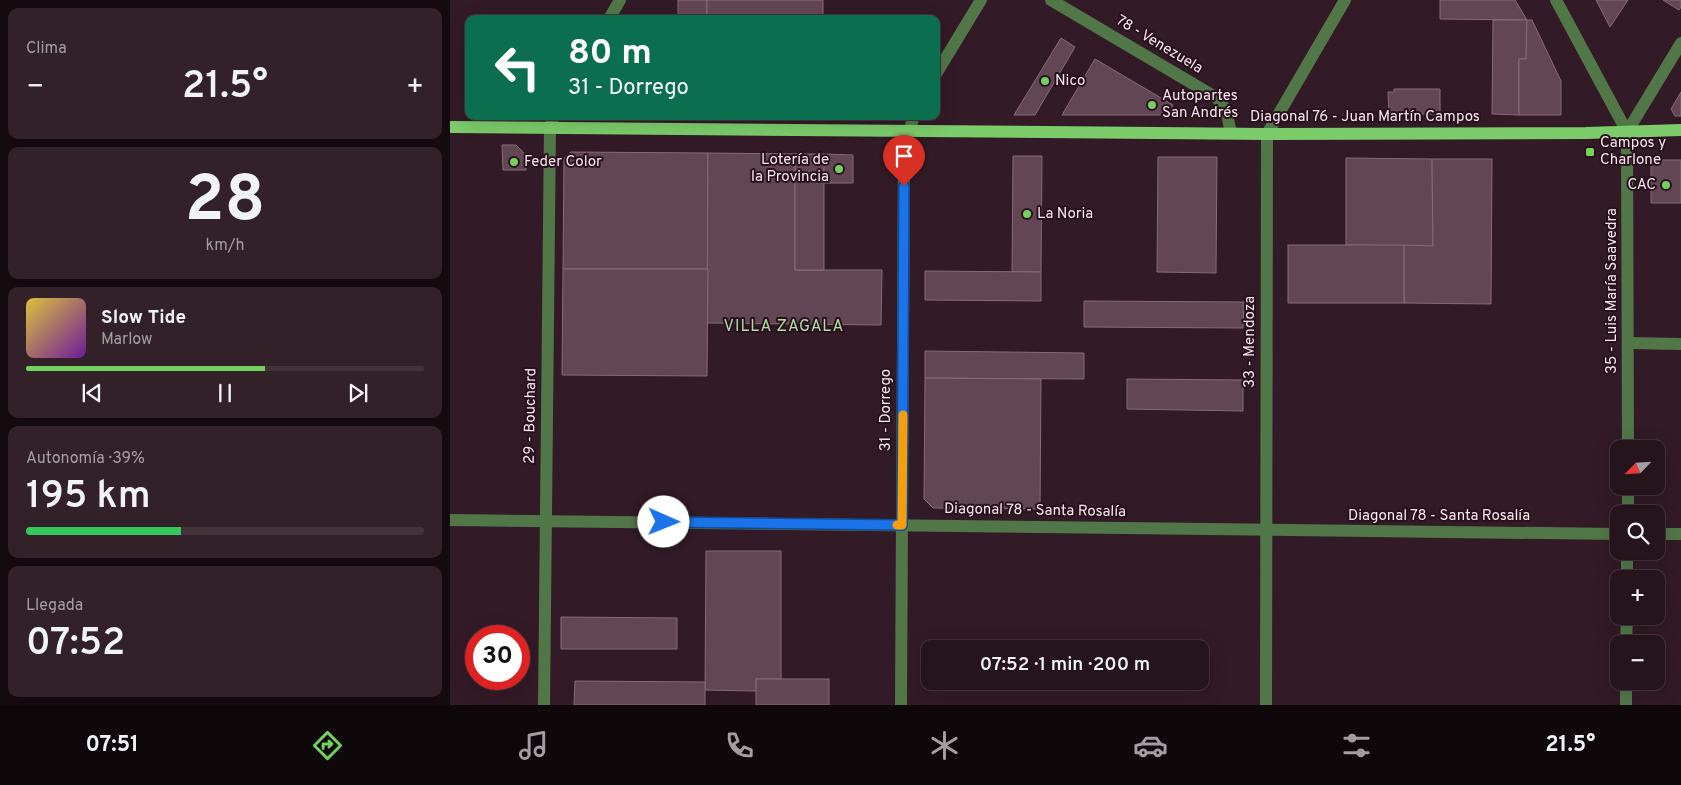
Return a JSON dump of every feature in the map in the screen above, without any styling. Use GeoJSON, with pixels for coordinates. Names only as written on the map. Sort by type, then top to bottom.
{"type":"FeatureCollection","features":[{"type":"Feature","properties":{"kind":"main road","name":"Diagonal 76 - Juan Martín Campos"},"geometry":{"type":"LineString","coordinates":[[450,127],[552,122],[909,130],[1231,134],[1628,132],[1681,130]]}},
{"type":"Feature","properties":{"kind":"street"},"geometry":{"type":"LineString","coordinates":[[611,15],[620,0]]}},
{"type":"Feature","properties":{"kind":"street"},"geometry":{"type":"LineString","coordinates":[[940,67],[981,0]]}},
{"type":"Feature","properties":{"kind":"street","name":"78 - Venezuela"},"geometry":{"type":"LineString","coordinates":[[1051,0],[1217,98],[1226,110],[1231,134]]}},
{"type":"Feature","properties":{"kind":"street"},"geometry":{"type":"LineString","coordinates":[[1267,134],[1345,0]]}},
{"type":"Feature","properties":{"kind":"street"},"geometry":{"type":"LineString","coordinates":[[1556,0],[1628,132]]}},
{"type":"Feature","properties":{"kind":"street"},"geometry":{"type":"LineString","coordinates":[[1628,132],[1681,44]]}},
{"type":"Feature","properties":{"kind":"street","name":"31 - Dorrego"},"geometry":{"type":"LineString","coordinates":[[901,705],[904,147],[913,120]]}},
{"type":"Feature","properties":{"kind":"street","name":"29 - Bouchard"},"geometry":{"type":"LineString","coordinates":[[544,705],[552,122]]}},
{"type":"Feature","properties":{"kind":"street","name":"35 - Luis María Saavedra"},"geometry":{"type":"LineString","coordinates":[[1628,132],[1630,344],[1628,440]]}},
{"type":"Feature","properties":{"kind":"street","name":"33 - Mendoza"},"geometry":{"type":"LineString","coordinates":[[1266,705],[1267,134]]}},
{"type":"Feature","properties":{"kind":"street"},"geometry":{"type":"LineString","coordinates":[[1630,344],[1681,344]]}},
{"type":"Feature","properties":{"kind":"street","name":"Diagonal 78 - Santa Rosalía"},"geometry":{"type":"LineString","coordinates":[[450,520],[1610,534]]}},
{"type":"Feature","properties":{"kind":"street"},"geometry":{"type":"LineString","coordinates":[[1665,534],[1681,534]]}},
{"type":"Feature","properties":{"kind":"street"},"geometry":{"type":"LineString","coordinates":[[1626,690],[1626,705]]}},
{"type":"Feature","properties":{"kind":"building"},"geometry":{"type":"Polygon","coordinates":[[[678,0],[707,0],[707,15],[678,15],[678,0]]]}},
{"type":"Feature","properties":{"kind":"building"},"geometry":{"type":"Polygon","coordinates":[[[707,0],[823,0],[823,15],[707,15],[707,0]]]}},
{"type":"Feature","properties":{"kind":"building"},"geometry":{"type":"Polygon","coordinates":[[[1440,0],[1515,0],[1527,20],[1440,19],[1440,0]]]}},
{"type":"Feature","properties":{"kind":"building"},"geometry":{"type":"Polygon","coordinates":[[[1596,0],[1628,0],[1610,27],[1596,0]]]}},
{"type":"Feature","properties":{"kind":"building"},"geometry":{"type":"Polygon","coordinates":[[[1663,0],[1681,0],[1681,7],[1679,10],[1663,0]]]}},
{"type":"Feature","properties":{"kind":"building"},"geometry":{"type":"Polygon","coordinates":[[[1493,20],[1527,20],[1526,59],[1519,59],[1519,115],[1492,114],[1493,20]]]}},
{"type":"Feature","properties":{"kind":"building"},"geometry":{"type":"Polygon","coordinates":[[[1527,20],[1532,20],[1561,81],[1561,115],[1519,115],[1519,59],[1526,59],[1527,20]]]}},
{"type":"Feature","properties":{"kind":"building","name":"Nico"},"geometry":{"type":"Polygon","coordinates":[[[1061,38],[1075,47],[1035,115],[1014,115],[1061,38]]]}},
{"type":"Feature","properties":{"kind":"building"},"geometry":{"type":"Polygon","coordinates":[[[1095,59],[1173,105],[1167,115],[1062,115],[1095,59]]]}},
{"type":"Feature","properties":{"kind":"building"},"geometry":{"type":"Polygon","coordinates":[[[1394,89],[1440,89],[1440,114],[1389,114],[1388,92],[1394,92],[1394,89]]]}},
{"type":"Feature","properties":{"kind":"building"},"geometry":{"type":"Polygon","coordinates":[[[1681,92],[1681,116],[1675,116],[1671,109],[1681,92]]]}},
{"type":"Feature","properties":{"kind":"building","name":"Feder Color"},"geometry":{"type":"Polygon","coordinates":[[[502,145],[516,145],[525,154],[526,170],[503,170],[502,145]]]}},
{"type":"Feature","properties":{"kind":"building"},"geometry":{"type":"Polygon","coordinates":[[[571,152],[708,153],[708,269],[563,269],[564,158],[571,152]]]}},
{"type":"Feature","properties":{"kind":"building"},"geometry":{"type":"Polygon","coordinates":[[[708,153],[795,154],[795,270],[882,270],[881,325],[707,323],[708,153]]]}},
{"type":"Feature","properties":{"kind":"building"},"geometry":{"type":"Polygon","coordinates":[[[795,154],[824,154],[824,270],[795,270],[795,154]]]}},
{"type":"Feature","properties":{"kind":"building"},"geometry":{"type":"Polygon","coordinates":[[[824,154],[853,155],[853,183],[824,183],[824,154]]]}},
{"type":"Feature","properties":{"kind":"building","name":"La Noria"},"geometry":{"type":"Polygon","coordinates":[[[1013,156],[1042,156],[1041,272],[1012,272],[1013,156]]]}},
{"type":"Feature","properties":{"kind":"building"},"geometry":{"type":"Polygon","coordinates":[[[1158,157],[1217,157],[1216,273],[1157,272],[1158,157]]]}},
{"type":"Feature","properties":{"kind":"building"},"geometry":{"type":"Polygon","coordinates":[[[1346,158],[1432,159],[1433,246],[1346,245],[1346,158]]]}},
{"type":"Feature","properties":{"kind":"building"},"geometry":{"type":"Polygon","coordinates":[[[1432,159],[1492,159],[1491,304],[1404,303],[1404,245],[1433,246],[1432,159]]]}},
{"type":"Feature","properties":{"kind":"building","name":"CAC"},"geometry":{"type":"Polygon","coordinates":[[[1659,160],[1681,160],[1681,203],[1651,203],[1651,167],[1653,162],[1659,160]]]}},
{"type":"Feature","properties":{"kind":"building"},"geometry":{"type":"Polygon","coordinates":[[[1288,245],[1404,245],[1404,303],[1288,303],[1288,245]]]}},
{"type":"Feature","properties":{"kind":"building"},"geometry":{"type":"Polygon","coordinates":[[[563,269],[708,269],[707,376],[562,375],[563,269]]]}},
{"type":"Feature","properties":{"kind":"building"},"geometry":{"type":"Polygon","coordinates":[[[925,271],[1041,272],[1041,301],[925,300],[925,271]]]}},
{"type":"Feature","properties":{"kind":"building"},"geometry":{"type":"Polygon","coordinates":[[[1084,301],[1244,302],[1243,328],[1084,327],[1084,301]]]}},
{"type":"Feature","properties":{"kind":"building"},"geometry":{"type":"Polygon","coordinates":[[[925,351],[1084,353],[1084,379],[925,378],[925,351]]]}},
{"type":"Feature","properties":{"kind":"building"},"geometry":{"type":"Polygon","coordinates":[[[925,378],[1041,379],[1040,509],[933,508],[924,499],[925,378]]]}},
{"type":"Feature","properties":{"kind":"building"},"geometry":{"type":"Polygon","coordinates":[[[1127,379],[1243,380],[1243,411],[1127,409],[1127,379]]]}},
{"type":"Feature","properties":{"kind":"building"},"geometry":{"type":"Polygon","coordinates":[[[706,551],[781,551],[781,679],[756,679],[756,691],[705,690],[706,551]]]}},
{"type":"Feature","properties":{"kind":"building"},"geometry":{"type":"Polygon","coordinates":[[[561,617],[677,618],[677,649],[561,649],[561,617]]]}},
{"type":"Feature","properties":{"kind":"building"},"geometry":{"type":"Polygon","coordinates":[[[756,679],[829,679],[829,705],[756,705],[756,679]]]}},
{"type":"Feature","properties":{"kind":"building"},"geometry":{"type":"Polygon","coordinates":[[[575,681],[705,682],[705,705],[574,705],[575,681]]]}},
{"type":"Feature","properties":{"kind":"slow traffic"},"geometry":{"type":"LineString","coordinates":[[897,525],[902,525],[903,415]]}},
{"type":"Feature","properties":{"kind":"place","name":"Nico"},"geometry":{"type":"Point","coordinates":[1045,81]}},
{"type":"Feature","properties":{"kind":"place","name":"Autopartes San Andrés"},"geometry":{"type":"Point","coordinates":[1152,105]}},
{"type":"Feature","properties":{"kind":"place","name":"Campos y Charlone"},"geometry":{"type":"Point","coordinates":[1590,152]}},
{"type":"Feature","properties":{"kind":"place","name":"Feder Color"},"geometry":{"type":"Point","coordinates":[514,162]}},
{"type":"Feature","properties":{"kind":"place","name":"Lotería de la Provincia"},"geometry":{"type":"Point","coordinates":[839,169]}},
{"type":"Feature","properties":{"kind":"place","name":"CAC"},"geometry":{"type":"Point","coordinates":[1666,185]}},
{"type":"Feature","properties":{"kind":"place","name":"La Noria"},"geometry":{"type":"Point","coordinates":[1027,214]}},
{"type":"Feature","properties":{"kind":"district","name":"VILLA ZAGALA"},"geometry":{"type":"Point","coordinates":[784,327]}},
{"type":"Feature","properties":{"kind":"route"},"geometry":{"type":"LineString","coordinates":[[664,522],[902,525],[904,186]]}}]}
